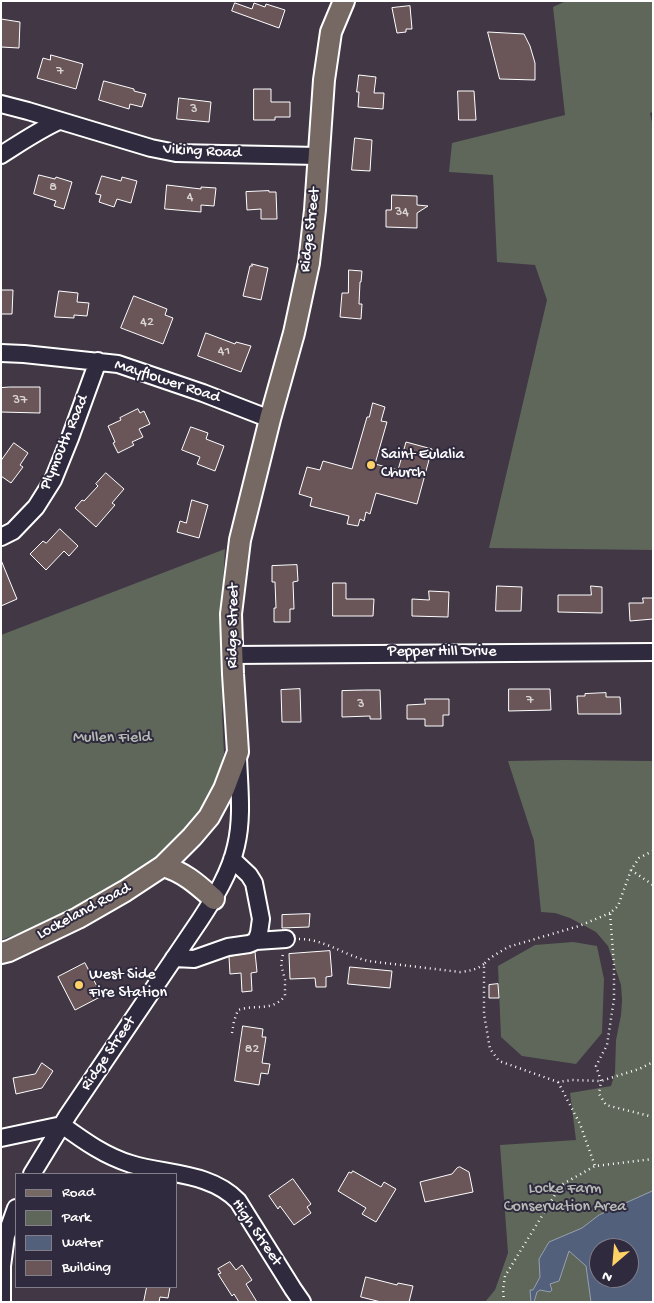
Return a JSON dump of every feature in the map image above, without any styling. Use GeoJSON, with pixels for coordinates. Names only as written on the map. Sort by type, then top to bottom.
{"type":"FeatureCollection","features":[{"type":"Feature","properties":{"kind":"main road","name":"Ridge Street"},"geometry":{"type":"LineString","coordinates":[[238,752],[231,614],[240,540],[270,419],[294,333],[309,263],[315,210],[324,80],[331,32],[341,2]]}},
{"type":"Feature","properties":{"kind":"main road","name":"Lockeland Road"},"geometry":{"type":"LineString","coordinates":[[1,953],[78,918],[125,892],[163,866],[209,817],[224,790],[238,752]]}},
{"type":"Feature","properties":{"kind":"main road"},"geometry":{"type":"LineString","coordinates":[[163,866],[171,868],[191,879],[214,899]]}},
{"type":"Feature","properties":{"kind":"street","name":"Viking Road"},"geometry":{"type":"LineString","coordinates":[[1,104],[176,154],[318,156]]}},
{"type":"Feature","properties":{"kind":"street"},"geometry":{"type":"LineString","coordinates":[[1,155],[59,121]]}},
{"type":"Feature","properties":{"kind":"street","name":"Mayflower Road"},"geometry":{"type":"LineString","coordinates":[[1,353],[118,364],[270,419]]}},
{"type":"Feature","properties":{"kind":"street","name":"Plymouth Road"},"geometry":{"type":"LineString","coordinates":[[1,537],[13,531],[36,507],[53,480],[98,361]]}},
{"type":"Feature","properties":{"kind":"street","name":"Pepper Hill Drive"},"geometry":{"type":"LineString","coordinates":[[232,655],[653,652]]}},
{"type":"Feature","properties":{"kind":"street","name":"Ridge Street"},"geometry":{"type":"LineString","coordinates":[[33,1173],[139,1008],[214,899],[232,859],[240,825],[238,752]]}},
{"type":"Feature","properties":{"kind":"street"},"geometry":{"type":"LineString","coordinates":[[232,859],[249,875],[254,884],[261,919],[256,941]]}},
{"type":"Feature","properties":{"kind":"street"},"geometry":{"type":"LineString","coordinates":[[174,958],[201,958],[228,948],[256,941],[286,939]]}},
{"type":"Feature","properties":{"kind":"street"},"geometry":{"type":"LineString","coordinates":[[1,1138],[62,1125]]}},
{"type":"Feature","properties":{"kind":"street","name":"High Street"},"geometry":{"type":"LineString","coordinates":[[62,1125],[93,1147],[114,1158],[131,1164],[174,1173]]}},
{"type":"Feature","properties":{"kind":"street","name":"High Street"},"geometry":{"type":"LineString","coordinates":[[178,1174],[216,1184],[238,1201],[302,1302]]}},
{"type":"Feature","properties":{"kind":"street"},"geometry":{"type":"LineString","coordinates":[[2,1302],[2,1266],[6,1236],[15,1211]]}},
{"type":"Feature","properties":{"kind":"path"},"geometry":{"type":"LineString","coordinates":[[232,1033],[238,1010],[272,1006],[280,1002],[285,996],[285,980],[281,964],[286,939],[302,938],[316,940],[355,958],[368,961],[460,972],[470,971],[478,968],[508,947],[579,926],[610,913],[618,906],[630,870],[639,858],[653,851]]}},
{"type":"Feature","properties":{"kind":"path"},"geometry":{"type":"LineString","coordinates":[[630,870],[653,885]]}},
{"type":"Feature","properties":{"kind":"path"},"geometry":{"type":"LineString","coordinates":[[610,913],[614,965],[614,999],[607,1045],[596,1066],[601,1081],[599,1094],[606,1105],[653,1117]]}},
{"type":"Feature","properties":{"kind":"path"},"geometry":{"type":"LineString","coordinates":[[484,964],[484,1014],[490,1048],[499,1061],[558,1082],[572,1080],[601,1081],[639,1069],[653,1062]]}},
{"type":"Feature","properties":{"kind":"path"},"geometry":{"type":"LineString","coordinates":[[558,1082],[580,1124],[596,1166]]}},
{"type":"Feature","properties":{"kind":"path"},"geometry":{"type":"LineString","coordinates":[[504,1302],[505,1276],[561,1185],[596,1166],[653,1160]]}},
{"type":"Feature","properties":{"kind":"green space"},"geometry":{"type":"Polygon","coordinates":[[[566,1],[652,1],[653,3],[653,112],[650,113],[653,127],[653,550],[489,548],[547,300],[535,265],[497,262],[493,175],[449,172],[452,143],[565,115],[553,7],[566,1]]]}},
{"type":"Feature","properties":{"kind":"green space","name":"Mullen Field"},"geometry":{"type":"Polygon","coordinates":[[[225,549],[220,641],[224,681],[222,714],[224,753],[213,800],[172,846],[119,886],[52,921],[1,940],[1,635],[225,549]]]}},
{"type":"Feature","properties":{"kind":"green space","name":"Locke Farm Conservation Area"},"geometry":{"type":"Polygon","coordinates":[[[508,761],[653,761],[653,1302],[485,1302],[495,1290],[508,1253],[500,1145],[576,1140],[570,1093],[611,1086],[615,1073],[616,1040],[622,1000],[621,985],[608,946],[596,932],[570,918],[555,913],[541,912],[534,841],[508,761]]]}},
{"type":"Feature","properties":{"kind":"green space"},"geometry":{"type":"Polygon","coordinates":[[[573,942],[597,946],[604,979],[602,1033],[576,1064],[522,1056],[501,1037],[498,966],[535,945],[573,942]]]}},
{"type":"Feature","properties":{"kind":"water"},"geometry":{"type":"Polygon","coordinates":[[[653,1191],[653,1302],[591,1302],[589,1288],[639,1288],[639,1238],[589,1238],[589,1288],[586,1266],[569,1251],[559,1281],[550,1284],[552,1290],[550,1292],[540,1290],[537,1292],[534,1302],[531,1302],[530,1290],[533,1290],[540,1277],[539,1259],[549,1242],[582,1228],[599,1215],[653,1191]]]}},
{"type":"Feature","properties":{"kind":"building"},"geometry":{"type":"Polygon","coordinates":[[[235,3],[252,9],[254,3],[265,7],[266,4],[285,10],[279,28],[232,11],[235,3]]]}},
{"type":"Feature","properties":{"kind":"building"},"geometry":{"type":"Polygon","coordinates":[[[410,6],[412,29],[406,29],[406,32],[397,33],[392,8],[410,6]]]}},
{"type":"Feature","properties":{"kind":"building"},"geometry":{"type":"Polygon","coordinates":[[[1,19],[20,22],[19,48],[1,47],[1,19]]]}},
{"type":"Feature","properties":{"kind":"building"},"geometry":{"type":"Polygon","coordinates":[[[488,32],[524,34],[535,63],[535,80],[500,79],[488,32]]]}},
{"type":"Feature","properties":{"kind":"building"},"geometry":{"type":"Polygon","coordinates":[[[51,55],[83,64],[76,89],[37,78],[43,58],[50,60],[51,55]]]}},
{"type":"Feature","properties":{"kind":"building"},"geometry":{"type":"Polygon","coordinates":[[[359,75],[376,77],[374,93],[384,93],[383,109],[358,107],[359,75]]]}},
{"type":"Feature","properties":{"kind":"building"},"geometry":{"type":"Polygon","coordinates":[[[104,81],[146,94],[142,107],[130,104],[129,109],[99,100],[104,81]]]}},
{"type":"Feature","properties":{"kind":"building"},"geometry":{"type":"Polygon","coordinates":[[[254,89],[271,89],[271,102],[290,102],[290,117],[275,117],[275,120],[254,120],[254,89]]]}},
{"type":"Feature","properties":{"kind":"building"},"geometry":{"type":"Polygon","coordinates":[[[458,91],[474,91],[476,120],[459,120],[458,91]]]}},
{"type":"Feature","properties":{"kind":"building"},"geometry":{"type":"Polygon","coordinates":[[[179,98],[211,102],[209,122],[177,119],[179,98]]]}},
{"type":"Feature","properties":{"kind":"building"},"geometry":{"type":"Polygon","coordinates":[[[355,138],[372,140],[370,171],[352,170],[355,138]]]}},
{"type":"Feature","properties":{"kind":"building"},"geometry":{"type":"Polygon","coordinates":[[[39,175],[55,179],[56,177],[72,182],[64,209],[54,206],[56,201],[34,194],[39,175]]]}},
{"type":"Feature","properties":{"kind":"building"},"geometry":{"type":"Polygon","coordinates":[[[102,176],[121,181],[122,177],[137,181],[131,203],[117,199],[114,207],[99,202],[101,195],[96,194],[102,176]]]}},
{"type":"Feature","properties":{"kind":"building"},"geometry":{"type":"Polygon","coordinates":[[[167,185],[201,189],[201,187],[216,188],[214,206],[201,205],[201,212],[165,209],[167,185]]]}},
{"type":"Feature","properties":{"kind":"building"},"geometry":{"type":"Polygon","coordinates":[[[246,192],[276,192],[277,219],[261,219],[261,209],[247,210],[246,192]]]}},
{"type":"Feature","properties":{"kind":"building"},"geometry":{"type":"Polygon","coordinates":[[[392,195],[417,196],[417,205],[428,206],[417,213],[417,228],[386,227],[386,210],[391,210],[392,195]]]}},
{"type":"Feature","properties":{"kind":"building"},"geometry":{"type":"Polygon","coordinates":[[[252,264],[268,268],[261,300],[243,296],[252,264]]]}},
{"type":"Feature","properties":{"kind":"building"},"geometry":{"type":"Polygon","coordinates":[[[349,270],[362,271],[359,304],[362,304],[361,319],[340,317],[342,293],[348,293],[349,270]]]}},
{"type":"Feature","properties":{"kind":"building"},"geometry":{"type":"Polygon","coordinates":[[[1,290],[13,290],[12,314],[1,314],[1,290]]]}},
{"type":"Feature","properties":{"kind":"building"},"geometry":{"type":"Polygon","coordinates":[[[59,291],[78,293],[77,302],[89,303],[87,316],[74,315],[74,318],[55,317],[59,291]]]}},
{"type":"Feature","properties":{"kind":"building"},"geometry":{"type":"Polygon","coordinates":[[[134,296],[167,309],[165,315],[173,318],[163,344],[121,328],[134,296]]]}},
{"type":"Feature","properties":{"kind":"building"},"geometry":{"type":"Polygon","coordinates":[[[206,333],[235,344],[236,342],[251,346],[241,372],[198,356],[206,333]]]}},
{"type":"Feature","properties":{"kind":"building"},"geometry":{"type":"Polygon","coordinates":[[[40,387],[40,413],[1,412],[1,388],[40,387]]]}},
{"type":"Feature","properties":{"kind":"building","name":"Saint Eulalia Church"},"geometry":{"type":"Polygon","coordinates":[[[373,403],[385,407],[381,421],[387,422],[375,464],[398,470],[406,442],[432,449],[417,504],[376,493],[370,514],[366,512],[364,521],[360,519],[358,526],[347,524],[349,516],[310,506],[312,498],[299,494],[307,467],[320,470],[323,461],[352,469],[373,403]]]}},
{"type":"Feature","properties":{"kind":"building"},"geometry":{"type":"Polygon","coordinates":[[[138,409],[140,413],[144,411],[150,424],[139,429],[143,437],[132,442],[134,445],[118,453],[108,426],[138,409]]]}},
{"type":"Feature","properties":{"kind":"building"},"geometry":{"type":"Polygon","coordinates":[[[191,427],[208,433],[206,439],[224,446],[215,471],[197,464],[200,457],[182,450],[191,427]]]}},
{"type":"Feature","properties":{"kind":"building"},"geometry":{"type":"Polygon","coordinates":[[[14,443],[28,453],[20,465],[23,467],[11,483],[1,476],[1,461],[14,443]]]}},
{"type":"Feature","properties":{"kind":"building"},"geometry":{"type":"Polygon","coordinates":[[[106,473],[124,489],[112,503],[115,505],[96,527],[75,508],[98,486],[96,484],[106,473]]]}},
{"type":"Feature","properties":{"kind":"building"},"geometry":{"type":"Polygon","coordinates":[[[192,500],[208,505],[199,538],[177,532],[180,521],[186,523],[192,500]]]}},
{"type":"Feature","properties":{"kind":"building"},"geometry":{"type":"Polygon","coordinates":[[[60,529],[78,546],[69,556],[64,551],[46,570],[30,554],[43,541],[46,543],[60,529]]]}},
{"type":"Feature","properties":{"kind":"building"},"geometry":{"type":"Polygon","coordinates":[[[1,560],[17,599],[1,606],[1,560]]]}},
{"type":"Feature","properties":{"kind":"building"},"geometry":{"type":"Polygon","coordinates":[[[297,565],[298,581],[293,582],[294,609],[290,609],[290,622],[274,622],[274,608],[276,608],[275,582],[272,582],[272,566],[297,565]]]}},
{"type":"Feature","properties":{"kind":"building"},"geometry":{"type":"Polygon","coordinates":[[[333,583],[346,583],[346,599],[374,599],[373,616],[333,616],[333,583]]]}},
{"type":"Feature","properties":{"kind":"building"},"geometry":{"type":"Polygon","coordinates":[[[497,586],[522,587],[521,611],[496,611],[497,586]]]}},
{"type":"Feature","properties":{"kind":"building"},"geometry":{"type":"Polygon","coordinates":[[[591,586],[602,587],[602,613],[558,612],[558,595],[591,595],[591,586]]]}},
{"type":"Feature","properties":{"kind":"building"},"geometry":{"type":"Polygon","coordinates":[[[429,591],[449,592],[448,617],[412,616],[412,599],[429,600],[429,591]]]}},
{"type":"Feature","properties":{"kind":"building"},"geometry":{"type":"Polygon","coordinates":[[[643,598],[653,598],[653,619],[630,621],[629,603],[643,603],[643,598]]]}},
{"type":"Feature","properties":{"kind":"building"},"geometry":{"type":"Polygon","coordinates":[[[300,689],[301,722],[282,722],[281,690],[300,689]]]}},
{"type":"Feature","properties":{"kind":"building"},"geometry":{"type":"Polygon","coordinates":[[[509,689],[550,689],[551,710],[509,711],[509,689]]]}},
{"type":"Feature","properties":{"kind":"building"},"geometry":{"type":"Polygon","coordinates":[[[380,690],[381,719],[370,719],[370,716],[342,717],[342,691],[380,690]]]}},
{"type":"Feature","properties":{"kind":"building"},"geometry":{"type":"Polygon","coordinates":[[[606,693],[606,697],[620,697],[621,714],[578,714],[577,696],[606,693]]]}},
{"type":"Feature","properties":{"kind":"building"},"geometry":{"type":"Polygon","coordinates":[[[425,699],[449,699],[449,715],[443,715],[443,726],[425,726],[425,719],[407,719],[407,705],[425,704],[425,699]]]}},
{"type":"Feature","properties":{"kind":"building"},"geometry":{"type":"Polygon","coordinates":[[[310,914],[309,927],[282,928],[282,915],[310,914]]]}},
{"type":"Feature","properties":{"kind":"building"},"geometry":{"type":"Polygon","coordinates":[[[330,951],[332,976],[326,977],[326,987],[316,987],[315,978],[290,979],[289,954],[330,951]]]}},
{"type":"Feature","properties":{"kind":"building"},"geometry":{"type":"Polygon","coordinates":[[[255,952],[257,972],[251,973],[252,991],[242,992],[241,973],[230,974],[229,957],[255,952]]]}},
{"type":"Feature","properties":{"kind":"building","name":"West Side Fire Station"},"geometry":{"type":"Polygon","coordinates":[[[85,963],[102,996],[75,1010],[58,977],[85,963]]]}},
{"type":"Feature","properties":{"kind":"building"},"geometry":{"type":"Polygon","coordinates":[[[350,967],[392,971],[390,988],[348,984],[350,967]]]}},
{"type":"Feature","properties":{"kind":"building"},"geometry":{"type":"Polygon","coordinates":[[[498,984],[499,998],[489,998],[489,985],[498,984]]]}},
{"type":"Feature","properties":{"kind":"building"},"geometry":{"type":"Polygon","coordinates":[[[243,1026],[263,1029],[262,1037],[266,1037],[262,1063],[270,1064],[268,1074],[261,1073],[259,1085],[235,1081],[243,1026]]]}},
{"type":"Feature","properties":{"kind":"building"},"geometry":{"type":"Polygon","coordinates":[[[42,1063],[53,1071],[42,1088],[16,1094],[13,1078],[35,1074],[42,1063]]]}},
{"type":"Feature","properties":{"kind":"building"},"geometry":{"type":"Polygon","coordinates":[[[460,1167],[469,1172],[473,1192],[425,1202],[420,1182],[452,1174],[460,1167]]]}},
{"type":"Feature","properties":{"kind":"building"},"geometry":{"type":"Polygon","coordinates":[[[353,1171],[381,1187],[384,1182],[396,1189],[376,1222],[362,1214],[366,1208],[338,1191],[349,1172],[353,1171]]]}},
{"type":"Feature","properties":{"kind":"building"},"geometry":{"type":"Polygon","coordinates":[[[293,1179],[311,1204],[307,1207],[311,1213],[294,1225],[280,1206],[278,1209],[269,1196],[293,1179]]]}},
{"type":"Feature","properties":{"kind":"building"},"geometry":{"type":"Polygon","coordinates":[[[230,1262],[236,1270],[242,1265],[252,1280],[246,1284],[257,1302],[239,1302],[234,1294],[232,1296],[218,1274],[221,1273],[218,1269],[230,1262]]]}},
{"type":"Feature","properties":{"kind":"building"},"geometry":{"type":"Polygon","coordinates":[[[366,1277],[397,1285],[398,1283],[413,1286],[409,1302],[381,1302],[361,1297],[366,1277]]]}},
{"type":"Feature","properties":{"kind":"building"},"geometry":{"type":"Polygon","coordinates":[[[147,1288],[170,1288],[168,1298],[160,1297],[159,1302],[144,1302],[147,1288]]]}},
{"type":"Feature","properties":{"kind":"place","name":"Saint Eulalia Church"},"geometry":{"type":"Point","coordinates":[371,465]}},
{"type":"Feature","properties":{"kind":"place","name":"West Side Fire Station"},"geometry":{"type":"Point","coordinates":[79,985]}}]}
